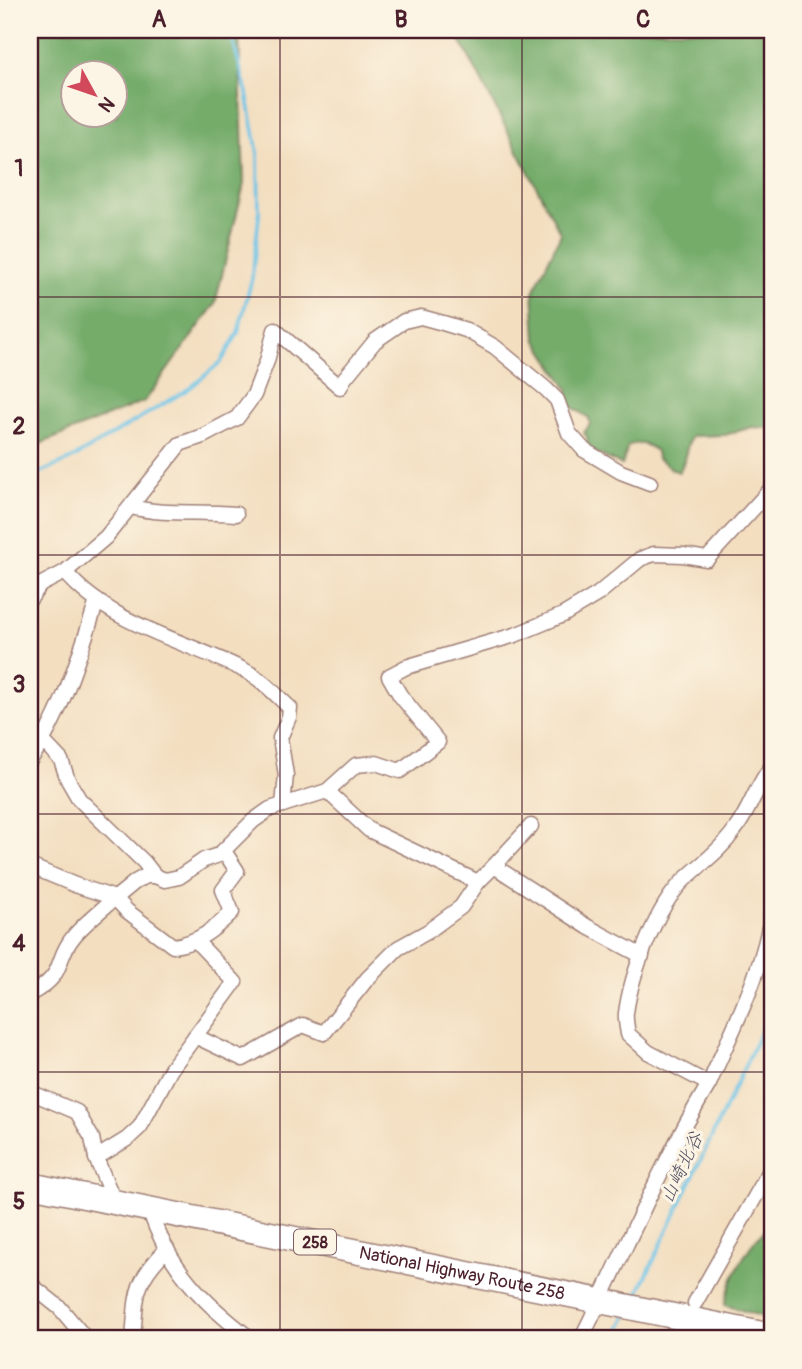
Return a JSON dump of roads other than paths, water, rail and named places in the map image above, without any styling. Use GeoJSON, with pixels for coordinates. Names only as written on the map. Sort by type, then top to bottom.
{"type":"FeatureCollection","features":[{"type":"Feature","properties":{"kind":"highway","name":"National Highway Route 258"},"geometry":{"type":"LineString","coordinates":[[30,1185],[772,1336]]}},
{"type":"Feature","properties":{"kind":"street"},"geometry":{"type":"LineString","coordinates":[[30,599],[40,585],[65,572],[106,537],[180,444],[203,436],[237,418],[254,395],[275,330],[306,360],[341,387],[344,379],[374,341],[404,321],[421,317],[466,330],[495,346],[557,400],[569,433],[584,450],[621,472],[650,483]]}},
{"type":"Feature","properties":{"kind":"street"},"geometry":{"type":"LineString","coordinates":[[30,994],[47,985],[57,973],[75,935],[135,882],[146,876],[165,880],[179,877],[204,860],[219,855],[253,821],[270,809],[327,791],[356,765],[376,763],[400,771],[438,742],[400,695],[389,676],[406,667],[515,635],[563,615],[598,594],[640,559],[654,554],[706,559],[772,488]]}},
{"type":"Feature","properties":{"kind":"street"},"geometry":{"type":"LineString","coordinates":[[131,507],[155,512],[210,511],[236,514]]}},
{"type":"Feature","properties":{"kind":"street"},"geometry":{"type":"LineString","coordinates":[[65,572],[78,587],[134,624],[246,671],[290,708],[280,738],[286,775],[284,805]]}},
{"type":"Feature","properties":{"kind":"street"},"geometry":{"type":"LineString","coordinates":[[30,760],[43,741],[69,681],[97,601]]}},
{"type":"Feature","properties":{"kind":"street"},"geometry":{"type":"LineString","coordinates":[[43,741],[61,760],[79,799],[155,876]]}},
{"type":"Feature","properties":{"kind":"street"},"geometry":{"type":"LineString","coordinates":[[709,1083],[648,1052],[628,1034],[625,1016],[634,977],[660,912],[683,881],[715,855],[736,829],[764,775],[772,766]]}},
{"type":"Feature","properties":{"kind":"street"},"geometry":{"type":"LineString","coordinates":[[327,791],[369,830],[478,882]]}},
{"type":"Feature","properties":{"kind":"street"},"geometry":{"type":"LineString","coordinates":[[195,1036],[243,1059],[303,1025],[324,1033],[367,979],[398,947],[427,932],[461,907],[478,882],[531,826]]}},
{"type":"Feature","properties":{"kind":"street"},"geometry":{"type":"LineString","coordinates":[[30,866],[115,898],[127,911],[173,946],[185,945],[213,931],[232,912],[223,890],[237,871],[224,851]]}},
{"type":"Feature","properties":{"kind":"street"},"geometry":{"type":"LineString","coordinates":[[494,866],[588,927],[642,956]]}},
{"type":"Feature","properties":{"kind":"street"},"geometry":{"type":"LineString","coordinates":[[581,1339],[605,1301],[692,1112],[709,1083],[754,978],[770,929],[772,910]]}},
{"type":"Feature","properties":{"kind":"street"},"geometry":{"type":"LineString","coordinates":[[96,1158],[127,1139],[140,1127],[171,1069],[235,982],[195,940]]}},
{"type":"Feature","properties":{"kind":"street"},"geometry":{"type":"LineString","coordinates":[[30,1092],[77,1112],[92,1138],[96,1158],[114,1201]]}},
{"type":"Feature","properties":{"kind":"street"},"geometry":{"type":"LineString","coordinates":[[695,1303],[772,1167]]}},
{"type":"Feature","properties":{"kind":"street"},"geometry":{"type":"LineString","coordinates":[[149,1209],[167,1249],[199,1296],[251,1339]]}},
{"type":"Feature","properties":{"kind":"street"},"geometry":{"type":"LineString","coordinates":[[133,1339],[141,1281],[150,1266],[167,1249]]}},
{"type":"Feature","properties":{"kind":"street"},"geometry":{"type":"LineString","coordinates":[[30,1284],[60,1308],[86,1339]]}},
{"type":"Feature","properties":{"kind":"waterway"},"geometry":{"type":"LineString","coordinates":[[30,477],[70,460],[190,388],[221,362],[238,333],[252,278],[259,216],[258,154],[247,93],[230,30]]}},
{"type":"Feature","properties":{"kind":"waterway","name":"山崎北谷"},"geometry":{"type":"LineString","coordinates":[[635,1300],[772,1008]]}},
{"type":"Feature","properties":{"kind":"waterway","name":"山崎北谷"},"geometry":{"type":"LineString","coordinates":[[615,1339],[626,1316]]}}]}
